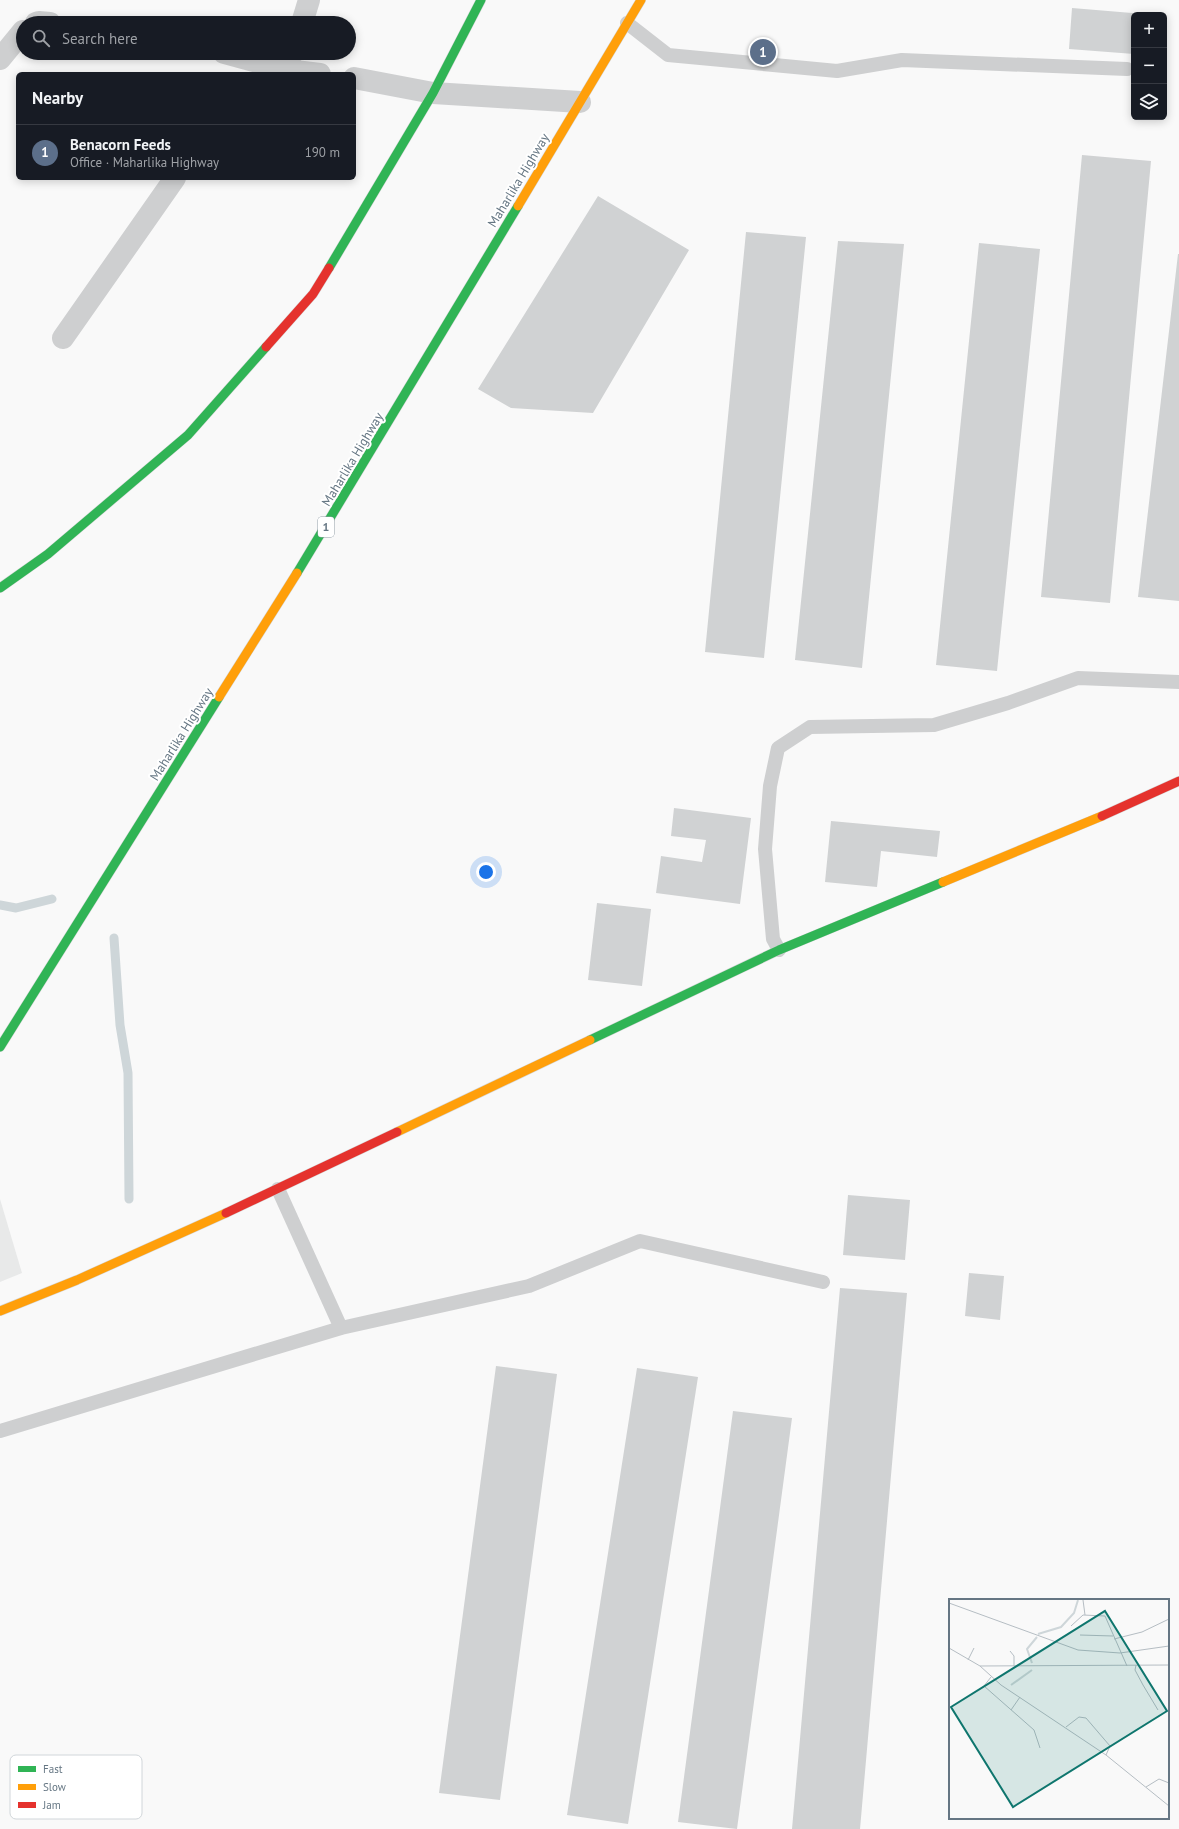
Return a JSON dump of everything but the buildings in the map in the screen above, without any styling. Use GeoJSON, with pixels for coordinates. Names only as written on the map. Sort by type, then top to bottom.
{"type":"FeatureCollection","features":[{"type":"Feature","properties":{"kind":"main road"},"geometry":{"type":"LineString","coordinates":[[0,588],[48,554],[188,435],[313,294],[433,93],[481,0]]}},
{"type":"Feature","properties":{"kind":"main road","name":"Maharlika Highway"},"geometry":{"type":"LineString","coordinates":[[0,1047],[333,516],[641,0]]}},
{"type":"Feature","properties":{"kind":"main road"},"geometry":{"type":"LineString","coordinates":[[0,1310],[78,1280],[278,1189],[778,950],[1116,810],[1179,781]]}},
{"type":"Feature","properties":{"kind":"street"},"geometry":{"type":"LineString","coordinates":[[304,16],[309,0]]}},
{"type":"Feature","properties":{"kind":"street"},"geometry":{"type":"LineString","coordinates":[[0,59],[16,40]]}},
{"type":"Feature","properties":{"kind":"street"},"geometry":{"type":"LineString","coordinates":[[237,60],[251,68],[290,62],[315,72]]}},
{"type":"Feature","properties":{"kind":"street"},"geometry":{"type":"LineString","coordinates":[[356,78],[433,93],[580,102]]}},
{"type":"Feature","properties":{"kind":"street"},"geometry":{"type":"LineString","coordinates":[[63,338],[174,180]]}},
{"type":"Feature","properties":{"kind":"lane"},"geometry":{"type":"LineString","coordinates":[[627,23],[668,55],[829,71],[902,60],[1127,69]]}},
{"type":"Feature","properties":{"kind":"lane"},"geometry":{"type":"LineString","coordinates":[[778,950],[773,939],[765,849],[770,786],[778,748],[810,727],[934,725],[1008,703],[1078,678],[1179,682]]}},
{"type":"Feature","properties":{"kind":"lane"},"geometry":{"type":"LineString","coordinates":[[278,1189],[341,1328]]}},
{"type":"Feature","properties":{"kind":"lane"},"geometry":{"type":"LineString","coordinates":[[0,1431],[341,1328],[530,1286],[640,1241],[823,1282]]}},
{"type":"Feature","properties":{"kind":"shaded area"},"geometry":{"type":"Polygon","coordinates":[[[0,1199],[22,1273],[0,1282],[0,1199]]]}},
{"type":"Feature","properties":{"kind":"waterway"},"geometry":{"type":"LineString","coordinates":[[0,905],[16,908],[52,899]]}},
{"type":"Feature","properties":{"kind":"waterway"},"geometry":{"type":"LineString","coordinates":[[114,938],[120,1025],[128,1073],[129,1199]]}},
{"type":"Feature","properties":{"kind":"traffic: fast"},"geometry":{"type":"LineString","coordinates":[[329,268],[433,93],[481,0]]}},
{"type":"Feature","properties":{"kind":"traffic: fast"},"geometry":{"type":"LineString","coordinates":[[297,573],[518,206]]}},
{"type":"Feature","properties":{"kind":"traffic: fast"},"geometry":{"type":"LineString","coordinates":[[0,588],[48,554],[188,435],[266,347]]}},
{"type":"Feature","properties":{"kind":"traffic: fast"},"geometry":{"type":"LineString","coordinates":[[0,1047],[219,697]]}},
{"type":"Feature","properties":{"kind":"traffic: fast"},"geometry":{"type":"LineString","coordinates":[[590,1040],[779,950],[943,882]]}},
{"type":"Feature","properties":{"kind":"traffic: slow"},"geometry":{"type":"LineString","coordinates":[[518,206],[641,0]]}},
{"type":"Feature","properties":{"kind":"traffic: slow"},"geometry":{"type":"LineString","coordinates":[[219,697],[297,573]]}},
{"type":"Feature","properties":{"kind":"traffic: slow"},"geometry":{"type":"LineString","coordinates":[[943,882],[1102,816]]}},
{"type":"Feature","properties":{"kind":"traffic: slow"},"geometry":{"type":"LineString","coordinates":[[397,1132],[590,1040]]}},
{"type":"Feature","properties":{"kind":"traffic: slow"},"geometry":{"type":"LineString","coordinates":[[0,1311],[77,1280],[226,1213]]}},
{"type":"Feature","properties":{"kind":"traffic: jam"},"geometry":{"type":"LineString","coordinates":[[266,347],[313,294],[329,268]]}},
{"type":"Feature","properties":{"kind":"traffic: jam"},"geometry":{"type":"LineString","coordinates":[[1102,816],[1179,781]]}},
{"type":"Feature","properties":{"kind":"traffic: jam"},"geometry":{"type":"LineString","coordinates":[[226,1213],[397,1132]]}},
{"type":"Feature","properties":{"kind":"place","name":"Benacorn Feeds"},"geometry":{"type":"Point","coordinates":[763,52]}}]}
